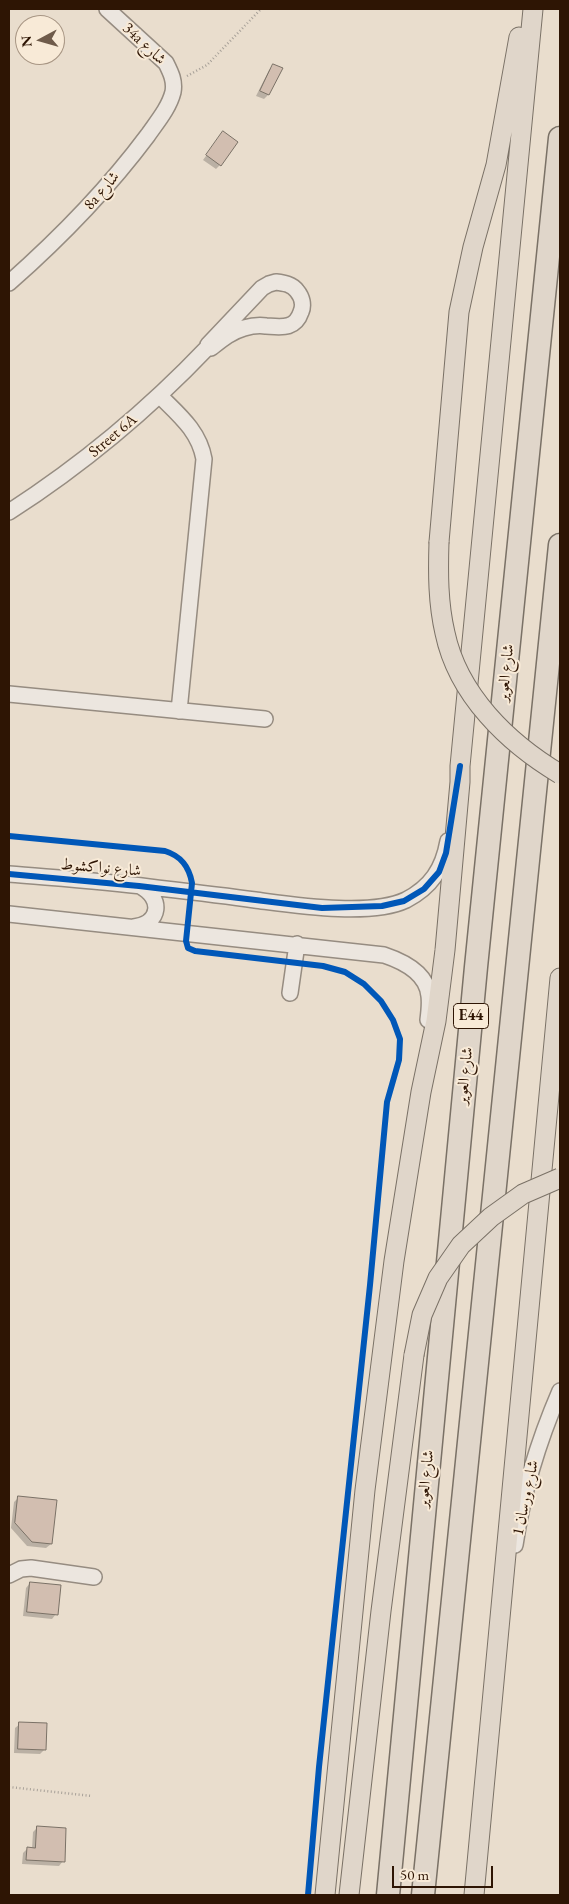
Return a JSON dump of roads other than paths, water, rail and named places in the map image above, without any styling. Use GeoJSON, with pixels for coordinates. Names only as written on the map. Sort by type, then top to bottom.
{"type":"FeatureCollection","features":[{"type":"Feature","properties":{"kind":"highway","name":"شارع العوير"},"geometry":{"type":"LineString","coordinates":[[388,1895],[476,967],[560,138]]}},
{"type":"Feature","properties":{"kind":"highway","name":"E44"},"geometry":{"type":"LineString","coordinates":[[423,1895],[560,545]]}},
{"type":"Feature","properties":{"kind":"main road"},"geometry":{"type":"LineString","coordinates":[[525,9],[496,165],[473,246],[459,312],[439,542],[438,577],[445,635],[455,663],[469,690],[507,736],[529,755],[560,774]]}},
{"type":"Feature","properties":{"kind":"main road"},"geometry":{"type":"LineString","coordinates":[[325,1895],[366,1481],[394,1260],[421,1092],[436,1021],[445,950],[460,766],[533,9]]}},
{"type":"Feature","properties":{"kind":"main road"},"geometry":{"type":"LineString","coordinates":[[474,1895],[560,978]]}},
{"type":"Feature","properties":{"kind":"main road"},"geometry":{"type":"LineString","coordinates":[[555,1038],[560,1011]]}},
{"type":"Feature","properties":{"kind":"main road"},"geometry":{"type":"LineString","coordinates":[[349,1895],[375,1658],[414,1355],[426,1308],[438,1278],[461,1245],[491,1217],[523,1194],[560,1178]]}},
{"type":"Feature","properties":{"kind":"street","name":"34a شارع"},"geometry":{"type":"LineString","coordinates":[[107,9],[166,63],[174,84]]}},
{"type":"Feature","properties":{"kind":"street","name":"8a شارع"},"geometry":{"type":"LineString","coordinates":[[9,283],[52,244],[131,158],[165,110],[173,93],[174,84]]}},
{"type":"Feature","properties":{"kind":"street","name":"Street 6A"},"geometry":{"type":"LineString","coordinates":[[9,512],[102,446],[160,396],[208,348],[208,345],[265,285],[286,283],[299,293],[302,303],[301,314],[290,326],[285,328],[259,326],[245,328],[226,336],[211,348],[208,348]]}},
{"type":"Feature","properties":{"kind":"street"},"geometry":{"type":"LineString","coordinates":[[160,396],[192,428],[204,459],[179,711]]}},
{"type":"Feature","properties":{"kind":"street"},"geometry":{"type":"LineString","coordinates":[[9,694],[265,719]]}},
{"type":"Feature","properties":{"kind":"street","name":"شارع نواكشوط"},"geometry":{"type":"LineString","coordinates":[[9,874],[140,886],[322,908],[382,906],[404,900],[424,889],[439,872],[446,853],[460,766]]}},
{"type":"Feature","properties":{"kind":"street"},"geometry":{"type":"LineString","coordinates":[[132,927],[141,926],[149,921],[154,914],[156,906],[154,897],[148,890],[140,886]]}},
{"type":"Feature","properties":{"kind":"street"},"geometry":{"type":"LineString","coordinates":[[9,914],[297,944],[384,955],[400,960],[413,969],[423,980],[429,994],[421,1092]]}},
{"type":"Feature","properties":{"kind":"street"},"geometry":{"type":"LineString","coordinates":[[290,993],[297,944]]}},
{"type":"Feature","properties":{"kind":"street","name":"شارع ورسان 1"},"geometry":{"type":"LineString","coordinates":[[500,1606],[512,1578],[522,1504],[533,1459],[560,1391]]}},
{"type":"Feature","properties":{"kind":"street"},"geometry":{"type":"LineString","coordinates":[[9,1574],[21,1569],[30,1568],[94,1577]]}}]}
